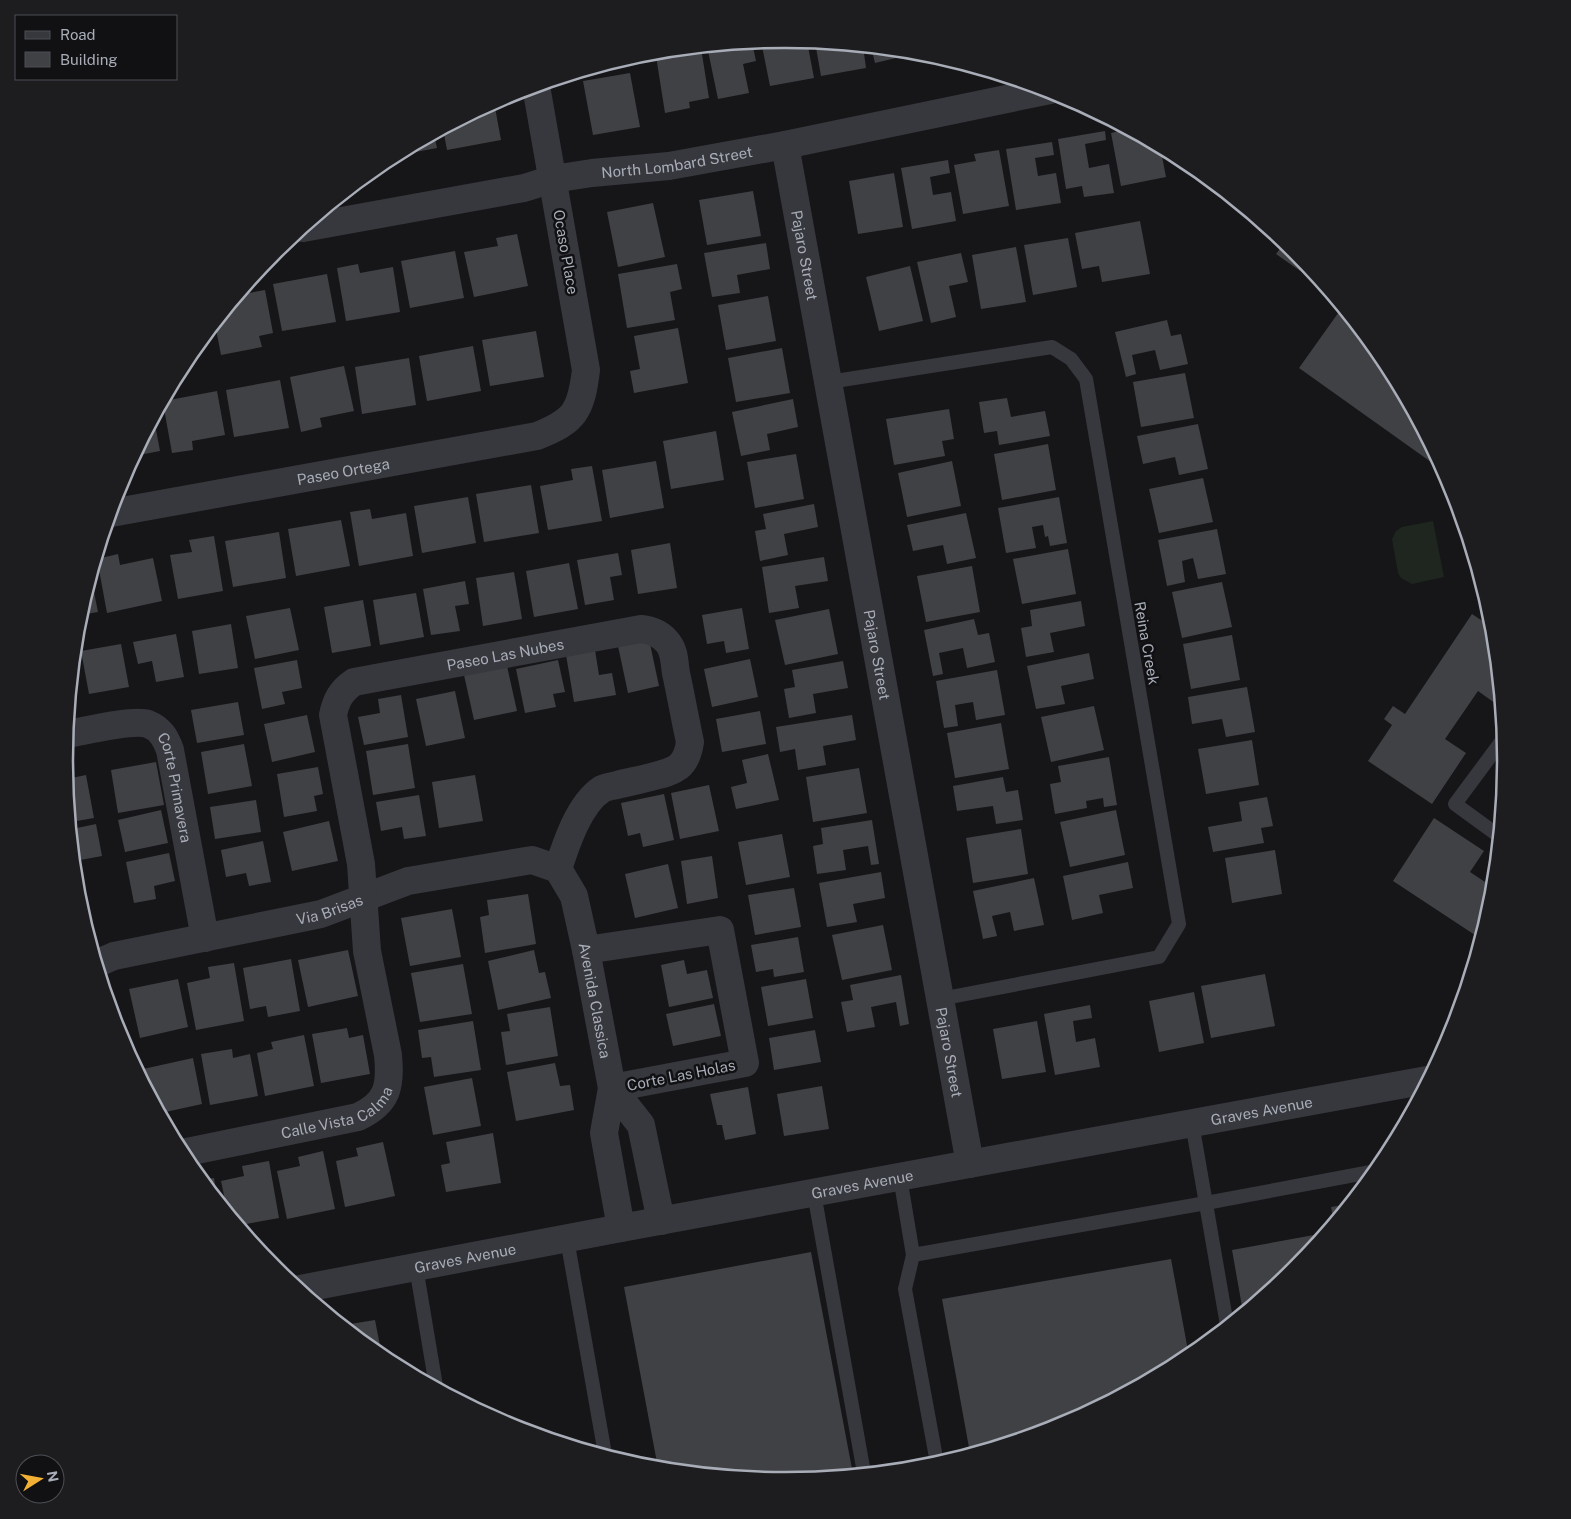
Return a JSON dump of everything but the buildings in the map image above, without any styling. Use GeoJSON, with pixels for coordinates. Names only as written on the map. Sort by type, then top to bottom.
{"type":"FeatureCollection","features":[{"type":"Feature","properties":{"kind":"street","name":"North Lombard Street"},"geometry":{"type":"LineString","coordinates":[[314,226],[524,188],[553,179],[592,173],[669,166],[785,144],[1028,90]]}},
{"type":"Feature","properties":{"kind":"street","name":"Ocaso Place"},"geometry":{"type":"LineString","coordinates":[[537,93],[586,370],[583,394],[572,416]]}},
{"type":"Feature","properties":{"kind":"street","name":"Pajaro Street"},"geometry":{"type":"LineString","coordinates":[[785,144],[970,1164]]}},
{"type":"Feature","properties":{"kind":"street","name":"Paseo Ortega"},"geometry":{"type":"LineString","coordinates":[[118,512],[537,436],[558,428],[572,416]]}},
{"type":"Feature","properties":{"kind":"street","name":"Paseo Las Nubes"},"geometry":{"type":"LineString","coordinates":[[364,899],[361,864],[333,715],[335,704],[344,689],[354,682],[641,629],[660,634],[674,653],[690,742],[689,750],[684,761],[676,770],[603,789],[586,806],[571,831],[558,869]]}},
{"type":"Feature","properties":{"kind":"street","name":"Corte Primavera"},"geometry":{"type":"LineString","coordinates":[[74,733],[129,723],[147,724],[157,729],[165,738],[172,762],[205,938]]}},
{"type":"Feature","properties":{"kind":"street","name":"Via Brisas"},"geometry":{"type":"LineString","coordinates":[[103,961],[114,956],[321,914],[408,881],[532,860],[558,869]]}},
{"type":"Feature","properties":{"kind":"street","name":"Avenida Classica"},"geometry":{"type":"LineString","coordinates":[[558,869],[574,896],[612,1088],[604,1133],[622,1228]]}},
{"type":"Feature","properties":{"kind":"street","name":"Calle Vista Calma"},"geometry":{"type":"LineString","coordinates":[[191,1151],[358,1117],[369,1112],[382,1100],[388,1090],[390,1073],[367,951],[364,899]]}},
{"type":"Feature","properties":{"kind":"street","name":"Corte Las Holas"},"geometry":{"type":"LineString","coordinates":[[586,950],[720,930],[745,1063],[612,1088],[641,1125],[661,1221]]}},
{"type":"Feature","properties":{"kind":"street","name":"Graves Avenue"},"geometry":{"type":"LineString","coordinates":[[307,1287],[1420,1081]]}},
{"type":"Feature","properties":{"kind":"lane","name":"Reina Creek"},"geometry":{"type":"LineString","coordinates":[[829,382],[1052,347],[1071,359],[1086,379],[1179,924],[1159,956],[940,999]]}},
{"type":"Feature","properties":{"kind":"lane"},"geometry":{"type":"LineString","coordinates":[[1493,832],[1454,804],[1498,749]]}},
{"type":"Feature","properties":{"kind":"lane"},"geometry":{"type":"LineString","coordinates":[[1192,1123],[1226,1318]]}},
{"type":"Feature","properties":{"kind":"lane"},"geometry":{"type":"LineString","coordinates":[[913,1255],[1365,1173]]}},
{"type":"Feature","properties":{"kind":"lane"},"geometry":{"type":"LineString","coordinates":[[900,1177],[913,1255],[905,1289],[935,1455]]}},
{"type":"Feature","properties":{"kind":"lane"},"geometry":{"type":"LineString","coordinates":[[814,1193],[863,1467]]}},
{"type":"Feature","properties":{"kind":"lane"},"geometry":{"type":"LineString","coordinates":[[567,1239],[604,1448]]}},
{"type":"Feature","properties":{"kind":"lane"},"geometry":{"type":"LineString","coordinates":[[416,1267],[435,1379]]}},
{"type":"Feature","properties":{"kind":"shaded area"},"geometry":{"type":"Polygon","coordinates":[[[1433,521],[1444,577],[1412,584],[1401,578],[1398,573],[1392,539],[1396,531],[1402,527],[1433,521]]]}}]}
